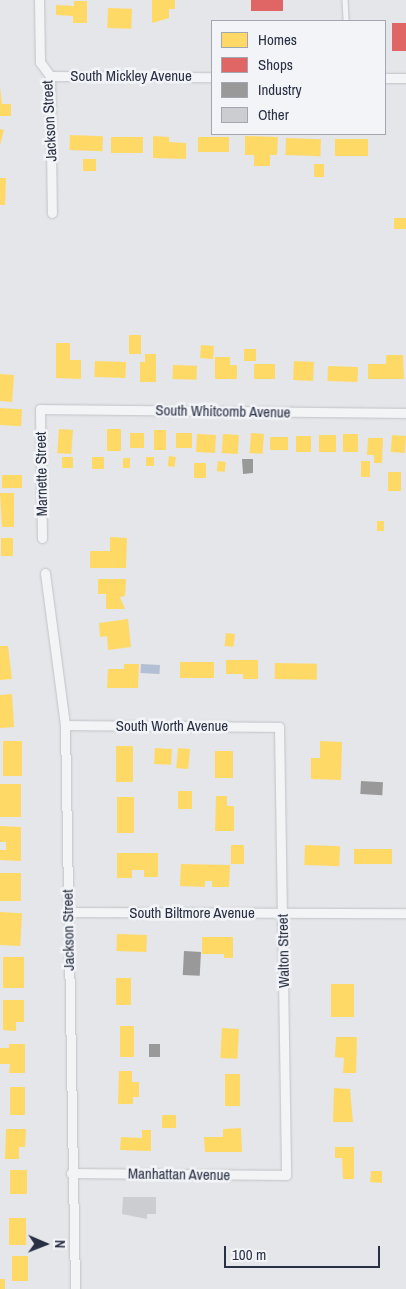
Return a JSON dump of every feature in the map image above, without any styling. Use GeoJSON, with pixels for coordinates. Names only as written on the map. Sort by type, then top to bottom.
{"type":"FeatureCollection","features":[{"type":"Feature","properties":{"kind":"street","name":"Jackson Street"},"geometry":{"type":"LineString","coordinates":[[39,0],[40,62],[50,76],[52,214]]}},
{"type":"Feature","properties":{"kind":"street","name":"South Mickley Avenue"},"geometry":{"type":"LineString","coordinates":[[50,76],[211,77]]}},
{"type":"Feature","properties":{"kind":"street"},"geometry":{"type":"LineString","coordinates":[[386,78],[406,78]]}},
{"type":"Feature","properties":{"kind":"street","name":"South Whitcomb Avenue"},"geometry":{"type":"LineString","coordinates":[[40,409],[406,413]]}},
{"type":"Feature","properties":{"kind":"street","name":"Marnette Street"},"geometry":{"type":"LineString","coordinates":[[40,409],[42,538]]}},
{"type":"Feature","properties":{"kind":"street","name":"Jackson Street"},"geometry":{"type":"LineString","coordinates":[[44,573],[65,725],[71,1173],[75,1289]]}},
{"type":"Feature","properties":{"kind":"street","name":"South Worth Avenue"},"geometry":{"type":"LineString","coordinates":[[65,725],[279,727]]}},
{"type":"Feature","properties":{"kind":"street","name":"Walton Street"},"geometry":{"type":"LineString","coordinates":[[279,727],[286,1175]]}},
{"type":"Feature","properties":{"kind":"street","name":"South Biltmore Avenue"},"geometry":{"type":"LineString","coordinates":[[68,912],[406,913]]}},
{"type":"Feature","properties":{"kind":"street","name":"Manhattan Avenue"},"geometry":{"type":"LineString","coordinates":[[71,1173],[286,1175]]}},
{"type":"Feature","properties":{"kind":"lane"},"geometry":{"type":"LineString","coordinates":[[346,0],[346,20]]}},
{"type":"Feature","properties":{"kind":"water"},"geometry":{"type":"Polygon","coordinates":[[[141,664],[160,665],[160,674],[141,673],[141,664]]]}},
{"type":"Feature","properties":{"kind":"building: Homes"},"geometry":{"type":"Polygon","coordinates":[[[152,0],[175,0],[175,9],[169,9],[169,18],[152,23],[152,0]]]}},
{"type":"Feature","properties":{"kind":"building: Homes"},"geometry":{"type":"Polygon","coordinates":[[[74,1],[87,1],[87,23],[73,23],[73,16],[56,15],[56,5],[74,6],[74,1]]]}},
{"type":"Feature","properties":{"kind":"building: Homes"},"geometry":{"type":"Polygon","coordinates":[[[108,8],[132,9],[131,29],[107,28],[108,8]]]}},
{"type":"Feature","properties":{"kind":"building: Homes"},"geometry":{"type":"Polygon","coordinates":[[[0,87],[2,104],[11,104],[11,116],[0,116],[0,87]]]}},
{"type":"Feature","properties":{"kind":"building: Homes"},"geometry":{"type":"Polygon","coordinates":[[[0,129],[4,130],[0,146],[0,129]]]}},
{"type":"Feature","properties":{"kind":"building: Homes"},"geometry":{"type":"Polygon","coordinates":[[[70,135],[103,136],[102,151],[69,150],[70,135]]]}},
{"type":"Feature","properties":{"kind":"building: Homes"},"geometry":{"type":"Polygon","coordinates":[[[153,136],[169,137],[169,142],[186,143],[186,159],[153,158],[153,136]]]}},
{"type":"Feature","properties":{"kind":"building: Homes"},"geometry":{"type":"Polygon","coordinates":[[[245,136],[278,137],[277,155],[270,155],[270,166],[254,166],[254,155],[245,155],[245,136]]]}},
{"type":"Feature","properties":{"kind":"building: Homes"},"geometry":{"type":"Polygon","coordinates":[[[111,137],[143,137],[143,153],[111,153],[111,137]]]}},
{"type":"Feature","properties":{"kind":"building: Homes"},"geometry":{"type":"Polygon","coordinates":[[[198,137],[229,137],[229,152],[198,152],[198,137]]]}},
{"type":"Feature","properties":{"kind":"building: Homes"},"geometry":{"type":"Polygon","coordinates":[[[286,138],[321,139],[320,156],[285,155],[286,138]]]}},
{"type":"Feature","properties":{"kind":"building: Homes"},"geometry":{"type":"Polygon","coordinates":[[[335,139],[368,139],[368,156],[335,156],[335,139]]]}},
{"type":"Feature","properties":{"kind":"building: Homes"},"geometry":{"type":"Polygon","coordinates":[[[83,159],[96,159],[96,171],[83,171],[83,159]]]}},
{"type":"Feature","properties":{"kind":"building: Homes"},"geometry":{"type":"Polygon","coordinates":[[[314,164],[324,164],[324,177],[314,177],[314,164]]]}},
{"type":"Feature","properties":{"kind":"building: Homes"},"geometry":{"type":"Polygon","coordinates":[[[0,178],[6,178],[5,205],[0,205],[0,178]]]}},
{"type":"Feature","properties":{"kind":"building: Homes"},"geometry":{"type":"Polygon","coordinates":[[[394,218],[406,218],[406,229],[394,229],[394,218]]]}},
{"type":"Feature","properties":{"kind":"building: Homes"},"geometry":{"type":"Polygon","coordinates":[[[129,335],[141,335],[141,354],[129,354],[129,335]]]}},
{"type":"Feature","properties":{"kind":"building: Homes"},"geometry":{"type":"Polygon","coordinates":[[[56,343],[70,343],[70,360],[81,360],[81,379],[56,378],[56,343]]]}},
{"type":"Feature","properties":{"kind":"building: Homes"},"geometry":{"type":"Polygon","coordinates":[[[201,345],[214,346],[213,359],[200,358],[201,345]]]}},
{"type":"Feature","properties":{"kind":"building: Homes"},"geometry":{"type":"Polygon","coordinates":[[[244,349],[256,349],[256,361],[244,361],[244,349]]]}},
{"type":"Feature","properties":{"kind":"building: Homes"},"geometry":{"type":"Polygon","coordinates":[[[145,354],[156,354],[156,382],[140,382],[140,362],[145,362],[145,354]]]}},
{"type":"Feature","properties":{"kind":"building: Homes"},"geometry":{"type":"Polygon","coordinates":[[[386,355],[403,355],[404,379],[368,379],[368,364],[386,364],[386,355]]]}},
{"type":"Feature","properties":{"kind":"building: Homes"},"geometry":{"type":"Polygon","coordinates":[[[215,357],[230,357],[230,365],[237,365],[237,379],[215,379],[215,357]]]}},
{"type":"Feature","properties":{"kind":"building: Homes"},"geometry":{"type":"Polygon","coordinates":[[[95,361],[126,362],[125,378],[94,377],[95,361]]]}},
{"type":"Feature","properties":{"kind":"building: Homes"},"geometry":{"type":"Polygon","coordinates":[[[294,361],[314,362],[313,381],[293,380],[294,361]]]}},
{"type":"Feature","properties":{"kind":"building: Homes"},"geometry":{"type":"Polygon","coordinates":[[[254,364],[275,364],[275,379],[254,379],[254,364]]]}},
{"type":"Feature","properties":{"kind":"building: Homes"},"geometry":{"type":"Polygon","coordinates":[[[173,365],[197,366],[196,380],[173,379],[173,365]]]}},
{"type":"Feature","properties":{"kind":"building: Homes"},"geometry":{"type":"Polygon","coordinates":[[[328,366],[358,367],[357,382],[327,381],[328,366]]]}},
{"type":"Feature","properties":{"kind":"building: Homes"},"geometry":{"type":"Polygon","coordinates":[[[0,374],[14,375],[12,402],[0,401],[0,374]]]}},
{"type":"Feature","properties":{"kind":"building: Homes"},"geometry":{"type":"Polygon","coordinates":[[[0,408],[22,409],[21,426],[0,425],[0,408]]]}},
{"type":"Feature","properties":{"kind":"building: Homes"},"geometry":{"type":"Polygon","coordinates":[[[59,429],[73,430],[71,454],[57,453],[59,429]]]}},
{"type":"Feature","properties":{"kind":"building: Homes"},"geometry":{"type":"Polygon","coordinates":[[[107,429],[121,429],[121,451],[107,451],[107,429]]]}},
{"type":"Feature","properties":{"kind":"building: Homes"},"geometry":{"type":"Polygon","coordinates":[[[154,430],[166,430],[166,450],[154,450],[154,430]]]}},
{"type":"Feature","properties":{"kind":"building: Homes"},"geometry":{"type":"Polygon","coordinates":[[[130,433],[144,433],[144,448],[130,448],[130,433]]]}},
{"type":"Feature","properties":{"kind":"building: Homes"},"geometry":{"type":"Polygon","coordinates":[[[176,433],[192,433],[192,448],[176,448],[176,433]]]}},
{"type":"Feature","properties":{"kind":"building: Homes"},"geometry":{"type":"Polygon","coordinates":[[[251,433],[264,434],[263,454],[250,453],[251,433]]]}},
{"type":"Feature","properties":{"kind":"building: Homes"},"geometry":{"type":"Polygon","coordinates":[[[197,434],[216,435],[215,453],[196,452],[197,434]]]}},
{"type":"Feature","properties":{"kind":"building: Homes"},"geometry":{"type":"Polygon","coordinates":[[[223,434],[239,435],[238,454],[222,453],[223,434]]]}},
{"type":"Feature","properties":{"kind":"building: Homes"},"geometry":{"type":"Polygon","coordinates":[[[343,434],[358,434],[358,452],[343,452],[343,434]]]}},
{"type":"Feature","properties":{"kind":"building: Homes"},"geometry":{"type":"Polygon","coordinates":[[[319,435],[336,435],[336,452],[319,452],[319,435]]]}},
{"type":"Feature","properties":{"kind":"building: Homes"},"geometry":{"type":"Polygon","coordinates":[[[392,435],[406,436],[405,453],[391,452],[392,435]]]}},
{"type":"Feature","properties":{"kind":"building: Homes"},"geometry":{"type":"Polygon","coordinates":[[[296,436],[311,436],[311,452],[296,452],[296,436]]]}},
{"type":"Feature","properties":{"kind":"building: Homes"},"geometry":{"type":"Polygon","coordinates":[[[270,437],[288,437],[288,450],[270,450],[270,437]]]}},
{"type":"Feature","properties":{"kind":"building: Homes"},"geometry":{"type":"Polygon","coordinates":[[[368,438],[383,438],[382,463],[374,463],[374,455],[367,455],[368,438]]]}},
{"type":"Feature","properties":{"kind":"building: Homes"},"geometry":{"type":"Polygon","coordinates":[[[169,456],[176,457],[175,467],[168,466],[169,456]]]}},
{"type":"Feature","properties":{"kind":"building: Homes"},"geometry":{"type":"Polygon","coordinates":[[[62,457],[73,457],[73,468],[62,468],[62,457]]]}},
{"type":"Feature","properties":{"kind":"building: Homes"},"geometry":{"type":"Polygon","coordinates":[[[92,457],[104,457],[104,469],[92,469],[92,457]]]}},
{"type":"Feature","properties":{"kind":"building: Homes"},"geometry":{"type":"Polygon","coordinates":[[[146,457],[154,457],[154,466],[146,466],[146,457]]]}},
{"type":"Feature","properties":{"kind":"building: Homes"},"geometry":{"type":"Polygon","coordinates":[[[123,458],[130,458],[130,468],[123,468],[123,458]]]}},
{"type":"Feature","properties":{"kind":"building: Homes"},"geometry":{"type":"Polygon","coordinates":[[[218,461],[226,462],[225,472],[217,471],[218,461]]]}},
{"type":"Feature","properties":{"kind":"building: Homes"},"geometry":{"type":"Polygon","coordinates":[[[361,461],[370,461],[370,477],[361,477],[361,461]]]}},
{"type":"Feature","properties":{"kind":"building: Homes"},"geometry":{"type":"Polygon","coordinates":[[[194,463],[206,463],[206,478],[194,478],[194,463]]]}},
{"type":"Feature","properties":{"kind":"building: Homes"},"geometry":{"type":"Polygon","coordinates":[[[388,472],[401,472],[401,491],[388,491],[388,472]]]}},
{"type":"Feature","properties":{"kind":"building: Homes"},"geometry":{"type":"Polygon","coordinates":[[[2,475],[22,475],[22,488],[2,488],[2,475]]]}},
{"type":"Feature","properties":{"kind":"building: Homes"},"geometry":{"type":"Polygon","coordinates":[[[0,493],[14,493],[14,527],[2,527],[0,493]]]}},
{"type":"Feature","properties":{"kind":"building: Homes"},"geometry":{"type":"Polygon","coordinates":[[[377,521],[384,521],[384,531],[377,531],[377,521]]]}},
{"type":"Feature","properties":{"kind":"building: Homes"},"geometry":{"type":"Polygon","coordinates":[[[110,537],[127,538],[126,568],[90,568],[90,551],[110,551],[110,537]]]}},
{"type":"Feature","properties":{"kind":"building: Homes"},"geometry":{"type":"Polygon","coordinates":[[[1,538],[13,538],[13,556],[1,556],[1,538]]]}},
{"type":"Feature","properties":{"kind":"building: Homes"},"geometry":{"type":"Polygon","coordinates":[[[98,579],[126,579],[125,596],[120,597],[125,609],[106,609],[106,594],[98,594],[98,579]]]}},
{"type":"Feature","properties":{"kind":"building: Homes"},"geometry":{"type":"Polygon","coordinates":[[[128,619],[131,647],[108,650],[107,636],[100,637],[99,623],[128,619]]]}},
{"type":"Feature","properties":{"kind":"building: Homes"},"geometry":{"type":"Polygon","coordinates":[[[226,633],[235,634],[234,647],[225,646],[226,633]]]}},
{"type":"Feature","properties":{"kind":"building: Homes"},"geometry":{"type":"Polygon","coordinates":[[[0,646],[8,646],[12,679],[0,680],[0,646]]]}},
{"type":"Feature","properties":{"kind":"building: Homes"},"geometry":{"type":"Polygon","coordinates":[[[226,660],[258,660],[258,679],[243,679],[243,674],[226,674],[226,660]]]}},
{"type":"Feature","properties":{"kind":"building: Homes"},"geometry":{"type":"Polygon","coordinates":[[[180,662],[214,662],[214,678],[180,678],[180,662]]]}},
{"type":"Feature","properties":{"kind":"building: Homes"},"geometry":{"type":"Polygon","coordinates":[[[275,663],[317,664],[317,680],[275,679],[275,663]]]}},
{"type":"Feature","properties":{"kind":"building: Homes"},"geometry":{"type":"Polygon","coordinates":[[[124,664],[139,664],[138,688],[107,688],[108,669],[124,669],[124,664]]]}},
{"type":"Feature","properties":{"kind":"building: Homes"},"geometry":{"type":"Polygon","coordinates":[[[12,694],[14,727],[0,728],[0,695],[12,694]]]}},
{"type":"Feature","properties":{"kind":"building: Homes"},"geometry":{"type":"Polygon","coordinates":[[[3,741],[22,741],[22,776],[3,776],[3,741]]]}},
{"type":"Feature","properties":{"kind":"building: Homes"},"geometry":{"type":"Polygon","coordinates":[[[320,741],[342,742],[341,780],[311,779],[311,758],[320,758],[320,741]]]}},
{"type":"Feature","properties":{"kind":"building: Homes"},"geometry":{"type":"Polygon","coordinates":[[[116,746],[133,746],[133,782],[116,782],[116,746]]]}},
{"type":"Feature","properties":{"kind":"building: Homes"},"geometry":{"type":"Polygon","coordinates":[[[155,748],[172,749],[171,765],[154,764],[155,748]]]}},
{"type":"Feature","properties":{"kind":"building: Homes"},"geometry":{"type":"Polygon","coordinates":[[[178,748],[190,749],[188,769],[176,768],[178,748]]]}},
{"type":"Feature","properties":{"kind":"building: Homes"},"geometry":{"type":"Polygon","coordinates":[[[215,751],[233,751],[233,778],[215,778],[215,751]]]}},
{"type":"Feature","properties":{"kind":"building: Homes"},"geometry":{"type":"Polygon","coordinates":[[[0,784],[21,784],[21,817],[0,817],[0,784]]]}},
{"type":"Feature","properties":{"kind":"building: Homes"},"geometry":{"type":"Polygon","coordinates":[[[178,791],[192,791],[192,809],[178,809],[178,791]]]}},
{"type":"Feature","properties":{"kind":"building: Homes"},"geometry":{"type":"Polygon","coordinates":[[[216,796],[227,796],[227,806],[234,806],[234,831],[215,831],[216,796]]]}},
{"type":"Feature","properties":{"kind":"building: Homes"},"geometry":{"type":"Polygon","coordinates":[[[117,797],[134,797],[134,833],[117,833],[117,797]]]}},
{"type":"Feature","properties":{"kind":"building: Homes"},"geometry":{"type":"Polygon","coordinates":[[[0,826],[21,827],[21,861],[0,860],[0,850],[6,850],[6,842],[0,842],[0,826]]]}},
{"type":"Feature","properties":{"kind":"building: Homes"},"geometry":{"type":"Polygon","coordinates":[[[231,845],[244,845],[244,864],[231,864],[231,845]]]}},
{"type":"Feature","properties":{"kind":"building: Homes"},"geometry":{"type":"Polygon","coordinates":[[[305,845],[340,846],[339,866],[304,865],[305,845]]]}},
{"type":"Feature","properties":{"kind":"building: Homes"},"geometry":{"type":"Polygon","coordinates":[[[354,849],[392,849],[392,864],[354,864],[354,849]]]}},
{"type":"Feature","properties":{"kind":"building: Homes"},"geometry":{"type":"Polygon","coordinates":[[[117,853],[158,853],[158,877],[144,877],[144,870],[132,870],[132,878],[117,878],[117,853]]]}},
{"type":"Feature","properties":{"kind":"building: Homes"},"geometry":{"type":"Polygon","coordinates":[[[181,864],[230,865],[229,887],[212,887],[212,881],[205,881],[205,887],[180,886],[181,864]]]}},
{"type":"Feature","properties":{"kind":"building: Homes"},"geometry":{"type":"Polygon","coordinates":[[[0,873],[21,873],[21,901],[0,901],[0,873]]]}},
{"type":"Feature","properties":{"kind":"building: Homes"},"geometry":{"type":"Polygon","coordinates":[[[0,912],[22,913],[20,946],[0,945],[0,912]]]}},
{"type":"Feature","properties":{"kind":"building: Homes"},"geometry":{"type":"Polygon","coordinates":[[[117,934],[147,935],[146,952],[116,951],[117,934]]]}},
{"type":"Feature","properties":{"kind":"building: Homes"},"geometry":{"type":"Polygon","coordinates":[[[202,937],[233,937],[233,958],[224,958],[224,954],[202,954],[202,937]]]}},
{"type":"Feature","properties":{"kind":"building: Homes"},"geometry":{"type":"Polygon","coordinates":[[[3,957],[24,957],[24,988],[3,988],[3,957]]]}},
{"type":"Feature","properties":{"kind":"building: Homes"},"geometry":{"type":"Polygon","coordinates":[[[116,978],[131,978],[131,1005],[116,1005],[116,978]]]}},
{"type":"Feature","properties":{"kind":"building: Homes"},"geometry":{"type":"Polygon","coordinates":[[[331,984],[354,984],[354,1017],[331,1017],[331,984]]]}},
{"type":"Feature","properties":{"kind":"building: Homes"},"geometry":{"type":"Polygon","coordinates":[[[3,1000],[24,1000],[24,1022],[16,1022],[16,1031],[3,1030],[3,1000]]]}},
{"type":"Feature","properties":{"kind":"building: Homes"},"geometry":{"type":"Polygon","coordinates":[[[120,1026],[134,1026],[134,1057],[120,1057],[120,1026]]]}},
{"type":"Feature","properties":{"kind":"building: Homes"},"geometry":{"type":"Polygon","coordinates":[[[222,1028],[239,1029],[237,1059],[220,1058],[222,1028]]]}},
{"type":"Feature","properties":{"kind":"building: Homes"},"geometry":{"type":"Polygon","coordinates":[[[336,1037],[357,1037],[356,1073],[343,1073],[344,1058],[335,1057],[336,1037]]]}},
{"type":"Feature","properties":{"kind":"building: Homes"},"geometry":{"type":"Polygon","coordinates":[[[9,1044],[25,1044],[25,1073],[9,1073],[10,1064],[0,1064],[0,1048],[9,1048],[9,1044]]]}},
{"type":"Feature","properties":{"kind":"building: Homes"},"geometry":{"type":"Polygon","coordinates":[[[119,1071],[132,1071],[132,1082],[139,1082],[139,1097],[133,1097],[133,1104],[118,1104],[119,1071]]]}},
{"type":"Feature","properties":{"kind":"building: Homes"},"geometry":{"type":"Polygon","coordinates":[[[225,1074],[240,1074],[240,1106],[225,1106],[225,1074]]]}},
{"type":"Feature","properties":{"kind":"building: Homes"},"geometry":{"type":"Polygon","coordinates":[[[10,1087],[25,1087],[25,1115],[10,1115],[10,1087]]]}},
{"type":"Feature","properties":{"kind":"building: Homes"},"geometry":{"type":"Polygon","coordinates":[[[334,1088],[350,1089],[353,1122],[333,1122],[334,1088]]]}},
{"type":"Feature","properties":{"kind":"building: Homes"},"geometry":{"type":"Polygon","coordinates":[[[162,1115],[176,1115],[176,1128],[162,1128],[162,1115]]]}},
{"type":"Feature","properties":{"kind":"building: Homes"},"geometry":{"type":"Polygon","coordinates":[[[241,1128],[242,1152],[205,1152],[204,1137],[223,1137],[223,1129],[241,1128]]]}},
{"type":"Feature","properties":{"kind":"building: Homes"},"geometry":{"type":"Polygon","coordinates":[[[6,1129],[26,1129],[25,1147],[19,1147],[19,1159],[5,1159],[6,1129]]]}},
{"type":"Feature","properties":{"kind":"building: Homes"},"geometry":{"type":"Polygon","coordinates":[[[142,1130],[151,1130],[151,1151],[120,1150],[121,1137],[142,1138],[142,1130]]]}},
{"type":"Feature","properties":{"kind":"building: Homes"},"geometry":{"type":"Polygon","coordinates":[[[335,1147],[354,1147],[354,1179],[343,1179],[342,1158],[335,1158],[335,1147]]]}},
{"type":"Feature","properties":{"kind":"building: Homes"},"geometry":{"type":"Polygon","coordinates":[[[10,1170],[27,1170],[27,1194],[10,1194],[10,1170]]]}},
{"type":"Feature","properties":{"kind":"building: Homes"},"geometry":{"type":"Polygon","coordinates":[[[371,1171],[382,1171],[382,1183],[370,1182],[371,1171]]]}},
{"type":"Feature","properties":{"kind":"building: Homes"},"geometry":{"type":"Polygon","coordinates":[[[9,1218],[26,1218],[26,1245],[9,1245],[9,1218]]]}},
{"type":"Feature","properties":{"kind":"building: Homes"},"geometry":{"type":"Polygon","coordinates":[[[12,1256],[28,1256],[28,1281],[12,1281],[12,1256]]]}},
{"type":"Feature","properties":{"kind":"building: Homes"},"geometry":{"type":"Polygon","coordinates":[[[0,1279],[5,1279],[5,1289],[0,1289],[0,1279]]]}},
{"type":"Feature","properties":{"kind":"building: Shops"},"geometry":{"type":"Polygon","coordinates":[[[251,0],[283,0],[283,11],[251,11],[251,0]]]}},
{"type":"Feature","properties":{"kind":"building: Shops"},"geometry":{"type":"Polygon","coordinates":[[[392,23],[406,23],[406,51],[392,51],[392,23]]]}},
{"type":"Feature","properties":{"kind":"building: Industry"},"geometry":{"type":"Polygon","coordinates":[[[242,459],[253,459],[253,473],[243,474],[242,459]]]}},
{"type":"Feature","properties":{"kind":"building: Industry"},"geometry":{"type":"Polygon","coordinates":[[[361,781],[383,782],[382,795],[360,794],[361,781]]]}},
{"type":"Feature","properties":{"kind":"building: Industry"},"geometry":{"type":"Polygon","coordinates":[[[184,951],[201,952],[200,976],[183,975],[184,951]]]}},
{"type":"Feature","properties":{"kind":"building: Industry"},"geometry":{"type":"Polygon","coordinates":[[[149,1044],[160,1044],[160,1057],[149,1057],[149,1044]]]}},
{"type":"Feature","properties":{"kind":"building: Other"},"geometry":{"type":"Polygon","coordinates":[[[123,1197],[156,1197],[156,1214],[147,1214],[147,1219],[122,1214],[123,1197]]]}}]}
